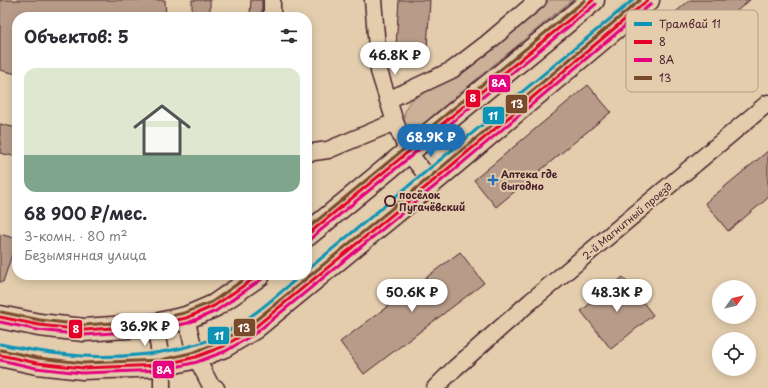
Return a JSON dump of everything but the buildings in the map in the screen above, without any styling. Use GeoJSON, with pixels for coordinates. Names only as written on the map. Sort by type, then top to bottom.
{"type":"FeatureCollection","features":[{"type":"Feature","properties":{"kind":"main road"},"geometry":{"type":"LineString","coordinates":[[312,232],[593,0]]}},
{"type":"Feature","properties":{"kind":"main road"},"geometry":{"type":"LineString","coordinates":[[636,10],[648,0]]}},
{"type":"Feature","properties":{"kind":"main road"},"geometry":{"type":"LineString","coordinates":[[0,355],[37,363],[83,368],[162,365],[196,357],[224,346],[254,328],[432,182],[626,19]]}},
{"type":"Feature","properties":{"kind":"main road"},"geometry":{"type":"LineString","coordinates":[[0,317],[39,325],[84,330],[155,325],[186,318],[214,306],[252,280]]}},
{"type":"Feature","properties":{"kind":"street"},"geometry":{"type":"LineString","coordinates":[[272,0],[272,12]]}},
{"type":"Feature","properties":{"kind":"street"},"geometry":{"type":"LineString","coordinates":[[373,0],[379,71],[395,122],[408,152],[432,182]]}},
{"type":"Feature","properties":{"kind":"street"},"geometry":{"type":"LineString","coordinates":[[388,100],[452,70],[486,44],[538,0]]}},
{"type":"Feature","properties":{"kind":"street","name":"2-й Магнитный проезд"},"geometry":{"type":"LineString","coordinates":[[435,388],[455,368],[531,301],[768,103]]}},
{"type":"Feature","properties":{"kind":"street"},"geometry":{"type":"LineString","coordinates":[[312,152],[328,150],[395,122]]}},
{"type":"Feature","properties":{"kind":"street"},"geometry":{"type":"LineString","coordinates":[[186,318],[196,357],[211,386],[216,388]]}},
{"type":"Feature","properties":{"kind":"street"},"geometry":{"type":"LineString","coordinates":[[155,325],[162,365],[162,388]]}},
{"type":"Feature","properties":{"kind":"shaded area"},"geometry":{"type":"Polygon","coordinates":[[[550,0],[572,0],[414,131],[405,128],[405,113],[407,106],[412,100],[452,79],[493,48],[550,0]]]}},
{"type":"Feature","properties":{"kind":"tram line","name":"11"},"geometry":{"type":"LineString","coordinates":[[312,266],[633,0]]}},
{"type":"Feature","properties":{"kind":"tram line","name":"11"},"geometry":{"type":"LineString","coordinates":[[0,344],[67,355],[110,357],[132,356],[178,349],[209,340],[236,326],[246,320],[295,280]]}},
{"type":"Feature","properties":{"kind":"transit line","name":"13"},"geometry":{"type":"LineString","coordinates":[[312,225],[585,0]]}},
{"type":"Feature","properties":{"kind":"transit line","name":"8"},"geometry":{"type":"LineString","coordinates":[[312,231],[593,0]]}},
{"type":"Feature","properties":{"kind":"transit line","name":"13"},"geometry":{"type":"LineString","coordinates":[[628,10],[640,0]]}},
{"type":"Feature","properties":{"kind":"transit line","name":"8"},"geometry":{"type":"LineString","coordinates":[[636,10],[648,0]]}},
{"type":"Feature","properties":{"kind":"transit line","name":"8А"},"geometry":{"type":"LineString","coordinates":[[312,237],[596,4]]}},
{"type":"Feature","properties":{"kind":"transit line","name":"8А"},"geometry":{"type":"LineString","coordinates":[[644,10],[651,4]]}},
{"type":"Feature","properties":{"kind":"transit line","name":"13"},"geometry":{"type":"LineString","coordinates":[[312,274],[429,178],[626,12]]}},
{"type":"Feature","properties":{"kind":"transit line","name":"8"},"geometry":{"type":"LineString","coordinates":[[0,355],[37,363],[83,368],[162,365],[196,357],[224,346],[254,328],[432,182],[626,19]]}},
{"type":"Feature","properties":{"kind":"transit line","name":"8А"},"geometry":{"type":"LineString","coordinates":[[0,360],[36,368],[82,373],[163,370],[197,362],[226,351],[257,332],[435,186],[626,25]]}},
{"type":"Feature","properties":{"kind":"transit line","name":"13"},"geometry":{"type":"LineString","coordinates":[[1,312],[40,320],[84,325],[154,320],[184,313],[212,302],[243,280]]}},
{"type":"Feature","properties":{"kind":"transit line","name":"8"},"geometry":{"type":"LineString","coordinates":[[0,317],[39,325],[84,330],[155,325],[186,318],[214,306],[252,280]]}},
{"type":"Feature","properties":{"kind":"transit line","name":"8А"},"geometry":{"type":"LineString","coordinates":[[0,322],[38,330],[84,335],[156,330],[188,323],[216,311],[261,280]]}},
{"type":"Feature","properties":{"kind":"transit line","name":"13"},"geometry":{"type":"LineString","coordinates":[[1,350],[38,358],[83,363],[161,360],[195,352],[222,341],[251,324],[305,280]]}},
{"type":"Feature","properties":{"kind":"place","name":"Аптека где выгодно"},"geometry":{"type":"Point","coordinates":[493,180]}},
{"type":"Feature","properties":{"kind":"place","name":"посёлок Пугачёвский"},"geometry":{"type":"Point","coordinates":[390,201]}}]}
